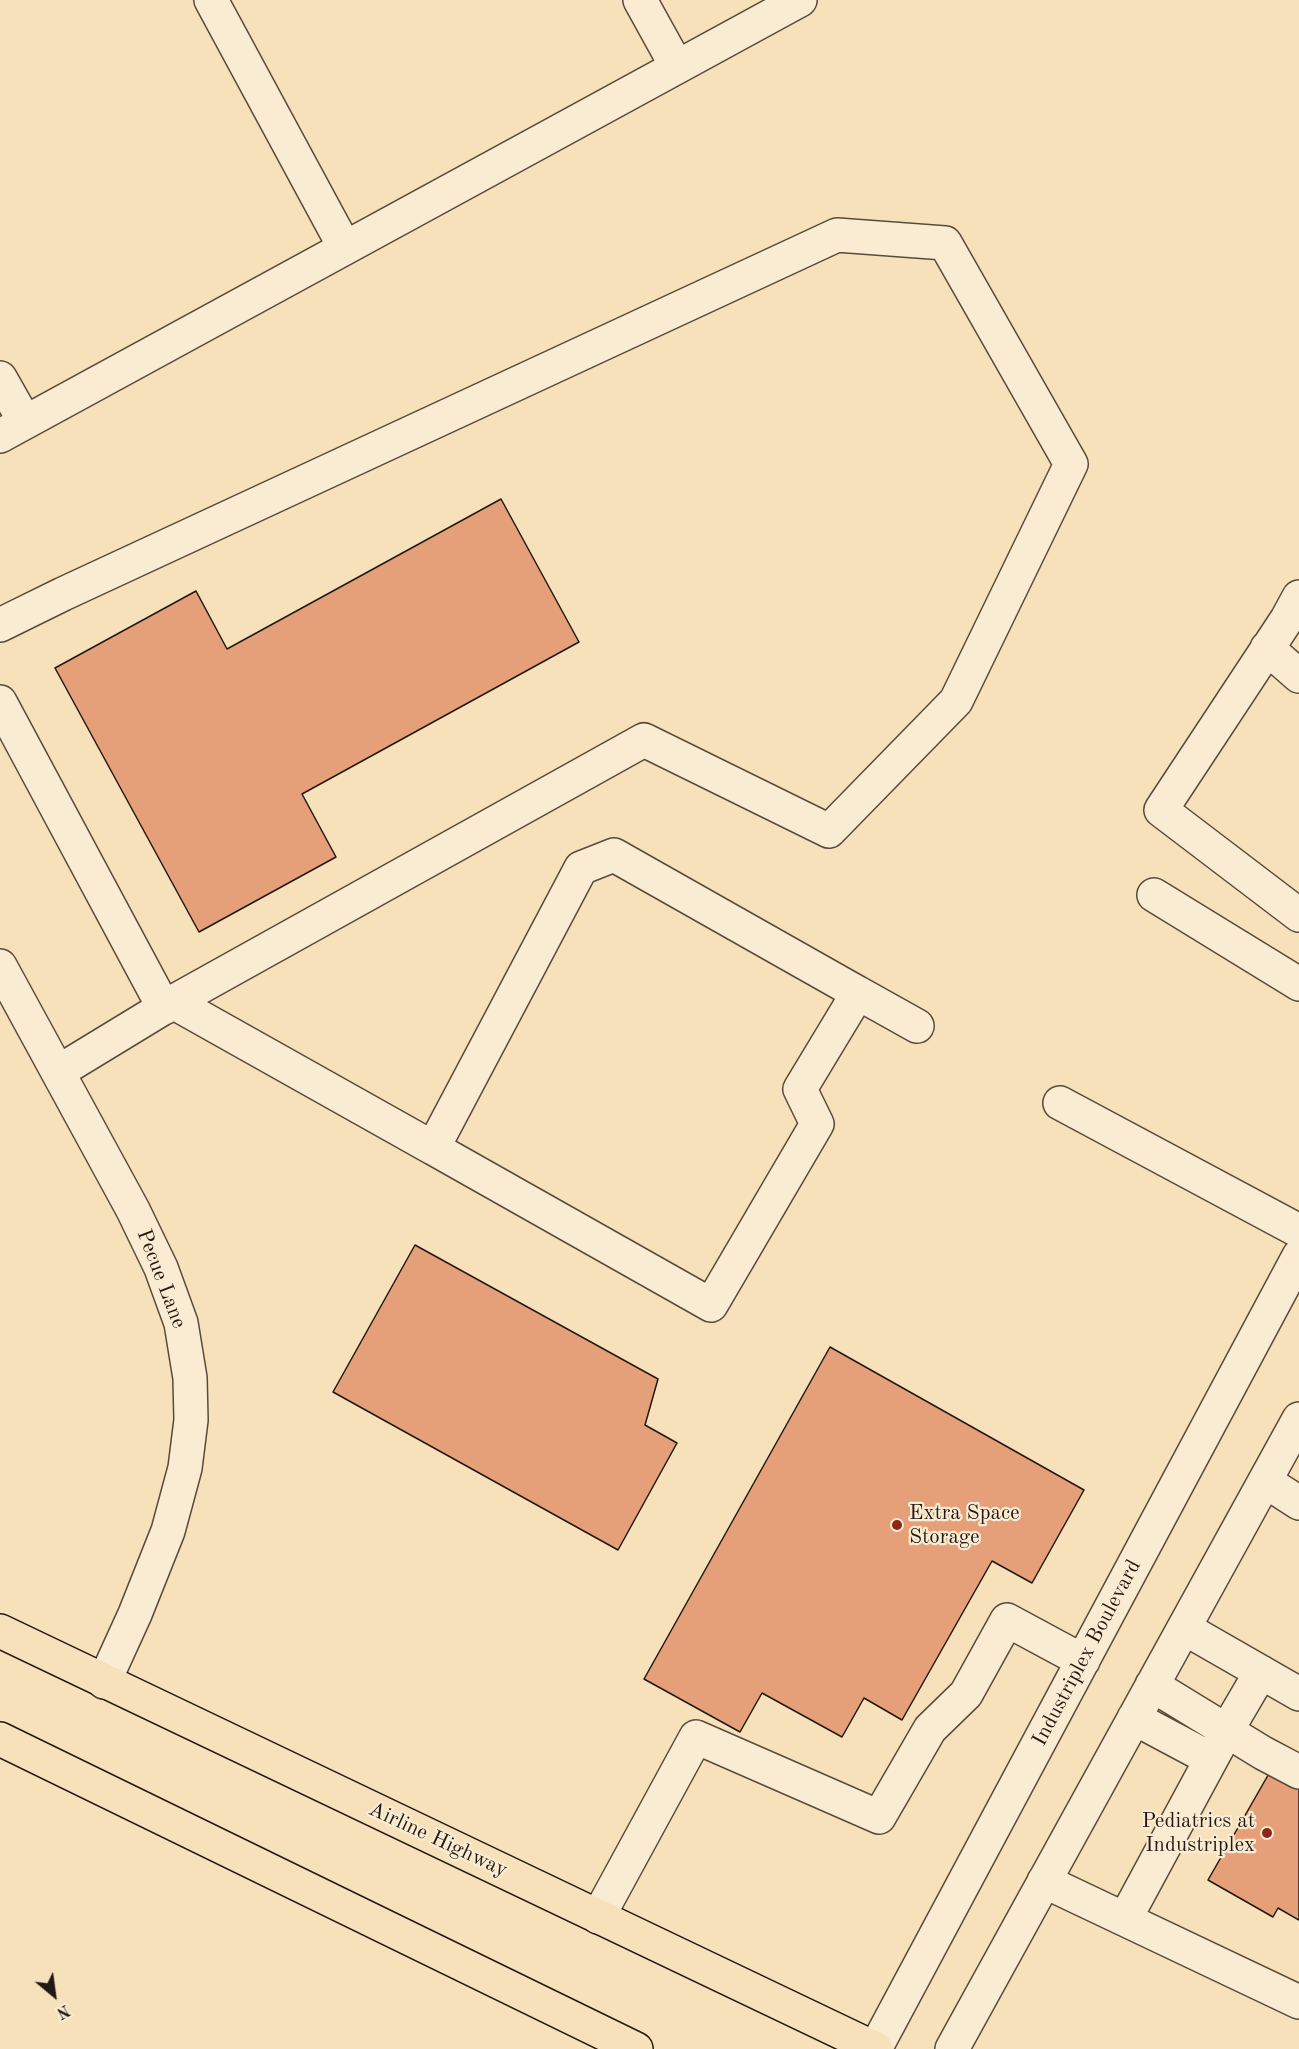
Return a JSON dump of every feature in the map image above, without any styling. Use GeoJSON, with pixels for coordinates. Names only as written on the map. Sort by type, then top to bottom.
{"type":"FeatureCollection","features":[{"type":"Feature","properties":{"kind":"highway","name":"Airline Highway"},"geometry":{"type":"LineString","coordinates":[[0,1631],[876,2049]]}},
{"type":"Feature","properties":{"kind":"highway"},"geometry":{"type":"LineString","coordinates":[[0,1739],[636,2049]]}},
{"type":"Feature","properties":{"kind":"street"},"geometry":{"type":"LineString","coordinates":[[211,0],[345,248]]}},
{"type":"Feature","properties":{"kind":"street"},"geometry":{"type":"LineString","coordinates":[[640,0],[677,67]]}},
{"type":"Feature","properties":{"kind":"street"},"geometry":{"type":"LineString","coordinates":[[0,378],[12,429],[800,0]]}},
{"type":"Feature","properties":{"kind":"street"},"geometry":{"type":"LineString","coordinates":[[0,625],[837,235],[945,243],[1071,464],[956,701],[830,831],[644,740],[169,1005],[58,1072]]}},
{"type":"Feature","properties":{"kind":"street"},"geometry":{"type":"LineString","coordinates":[[1299,597],[1161,810],[1299,915]]}},
{"type":"Feature","properties":{"kind":"street"},"geometry":{"type":"LineString","coordinates":[[1267,648],[1299,676]]}},
{"type":"Feature","properties":{"kind":"street"},"geometry":{"type":"LineString","coordinates":[[0,702],[169,1005],[434,1148],[711,1305],[817,1124],[800,1089],[858,993]]}},
{"type":"Feature","properties":{"kind":"street"},"geometry":{"type":"LineString","coordinates":[[434,1148],[581,868],[614,855],[917,1026]]}},
{"type":"Feature","properties":{"kind":"street"},"geometry":{"type":"LineString","coordinates":[[1154,895],[1299,984]]}},
{"type":"Feature","properties":{"kind":"street","name":"Pecue Lane"},"geometry":{"type":"LineString","coordinates":[[0,966],[133,1210],[161,1268],[181,1323],[190,1378],[191,1420],[184,1468],[168,1531],[135,1614],[104,1682]]}},
{"type":"Feature","properties":{"kind":"street"},"geometry":{"type":"LineString","coordinates":[[1060,1103],[1299,1231]]}},
{"type":"Feature","properties":{"kind":"street","name":"Industriplex Boulevard"},"geometry":{"type":"LineString","coordinates":[[876,2049],[1299,1256]]}},
{"type":"Feature","properties":{"kind":"street"},"geometry":{"type":"LineString","coordinates":[[952,2049],[1299,1419]]}},
{"type":"Feature","properties":{"kind":"street"},"geometry":{"type":"LineString","coordinates":[[1265,1480],[1299,1503]]}},
{"type":"Feature","properties":{"kind":"street"},"geometry":{"type":"LineString","coordinates":[[598,1917],[696,1737],[879,1817],[930,1729],[966,1694],[1006,1620],[1083,1660]]}},
{"type":"Feature","properties":{"kind":"street"},"geometry":{"type":"LineString","coordinates":[[1184,1628],[1299,1694]]}},
{"type":"Feature","properties":{"kind":"street"},"geometry":{"type":"LineString","coordinates":[[1125,1920],[1211,1759],[1261,1672]]}},
{"type":"Feature","properties":{"kind":"street"},"geometry":{"type":"LineString","coordinates":[[1152,1685],[1299,1772]]}},
{"type":"Feature","properties":{"kind":"street"},"geometry":{"type":"LineString","coordinates":[[1134,1718],[1211,1759]]}},
{"type":"Feature","properties":{"kind":"street"},"geometry":{"type":"LineString","coordinates":[[1044,1881],[1299,2002]]}},
{"type":"Feature","properties":{"kind":"building"},"geometry":{"type":"Polygon","coordinates":[[[501,499],[579,642],[302,794],[336,857],[199,932],[55,668],[196,591],[227,649],[501,499]]]}},
{"type":"Feature","properties":{"kind":"building"},"geometry":{"type":"Polygon","coordinates":[[[415,1245],[658,1379],[645,1425],[677,1443],[618,1550],[333,1392],[415,1245]]]}},
{"type":"Feature","properties":{"kind":"building","name":"Extra Space Storage"},"geometry":{"type":"Polygon","coordinates":[[[830,1347],[1084,1490],[1032,1583],[992,1561],[902,1720],[864,1698],[842,1737],[762,1693],[740,1732],[644,1679],[830,1347]]]}},
{"type":"Feature","properties":{"kind":"building","name":"Pediatrics at Industriplex"},"geometry":{"type":"Polygon","coordinates":[[[1271,1770],[1299,1786],[1299,1920],[1278,1908],[1273,1917],[1208,1880],[1271,1770]]]}},
{"type":"Feature","properties":{"kind":"place","name":"Extra Space Storage"},"geometry":{"type":"Point","coordinates":[897,1525]}},
{"type":"Feature","properties":{"kind":"place","name":"Pediatrics at Industriplex"},"geometry":{"type":"Point","coordinates":[1267,1833]}}]}
